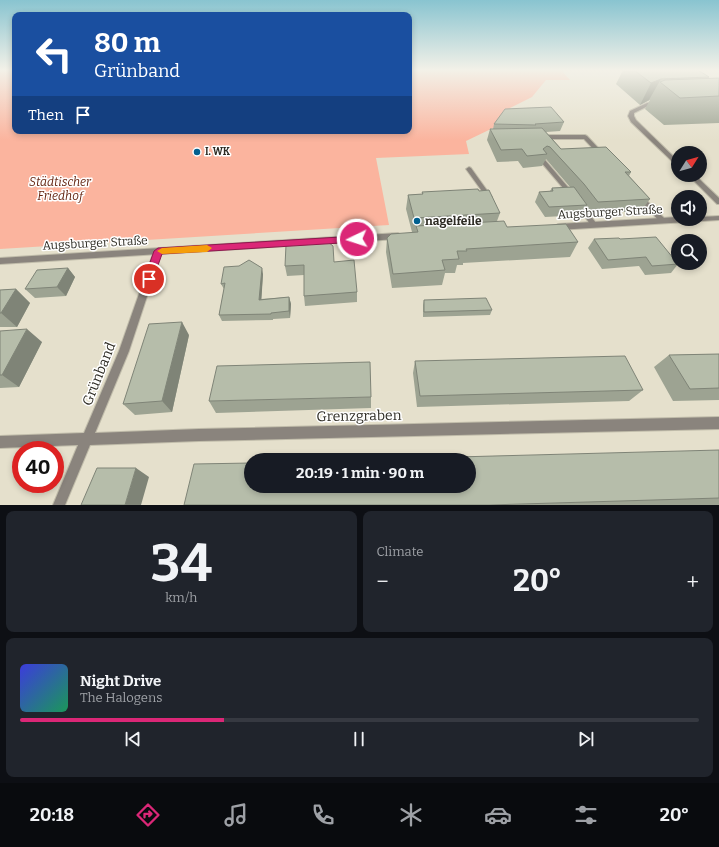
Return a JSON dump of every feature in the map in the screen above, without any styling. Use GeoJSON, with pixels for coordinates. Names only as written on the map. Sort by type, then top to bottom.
{"type":"FeatureCollection","features":[{"type":"Feature","properties":{"kind":"street"},"geometry":{"type":"LineString","coordinates":[[664,103],[649,104],[641,107],[632,112],[631,116],[633,121],[671,157]]}},
{"type":"Feature","properties":{"kind":"street"},"geometry":{"type":"LineString","coordinates":[[698,182],[719,202]]}},
{"type":"Feature","properties":{"kind":"street"},"geometry":{"type":"LineString","coordinates":[[707,219],[719,218]]}},
{"type":"Feature","properties":{"kind":"street","name":"Augsburger Straße"},"geometry":{"type":"LineString","coordinates":[[549,228],[671,220]]}},
{"type":"Feature","properties":{"kind":"street","name":"Augsburger Straße"},"geometry":{"type":"LineString","coordinates":[[0,261],[403,236]]}},
{"type":"Feature","properties":{"kind":"street","name":"Grünband"},"geometry":{"type":"LineString","coordinates":[[59,505],[124,351],[158,251]]}},
{"type":"Feature","properties":{"kind":"street","name":"Grenzgraben"},"geometry":{"type":"LineString","coordinates":[[0,442],[215,434],[719,423]]}},
{"type":"Feature","properties":{"kind":"lane"},"geometry":{"type":"LineString","coordinates":[[532,137],[585,137],[606,160]]}},
{"type":"Feature","properties":{"kind":"lane"},"geometry":{"type":"LineString","coordinates":[[543,161],[575,198],[594,225]]}},
{"type":"Feature","properties":{"kind":"lane"},"geometry":{"type":"LineString","coordinates":[[469,170],[492,205]]}},
{"type":"Feature","properties":{"kind":"lane"},"geometry":{"type":"LineString","coordinates":[[637,193],[662,221]]}},
{"type":"Feature","properties":{"kind":"green space","name":"Städtischer Friedhof"},"geometry":{"type":"Polygon","coordinates":[[[0,94],[12,94],[12,134],[412,134],[412,94],[535,94],[532,97],[510,108],[493,128],[466,141],[469,154],[376,158],[389,225],[0,249],[0,94]]]}},
{"type":"Feature","properties":{"kind":"building"},"geometry":{"type":"Polygon","coordinates":[[[674,94],[719,94],[719,96],[680,98],[674,94]]]}},
{"type":"Feature","properties":{"kind":"building"},"geometry":{"type":"Polygon","coordinates":[[[551,107],[564,122],[535,124],[536,125],[494,124],[505,109],[551,107]]]}},
{"type":"Feature","properties":{"kind":"building"},"geometry":{"type":"Polygon","coordinates":[[[542,128],[561,149],[606,147],[631,172],[625,172],[650,199],[598,202],[584,184],[550,147],[547,146],[543,149],[547,154],[527,156],[522,149],[501,150],[490,129],[542,128]]]}},
{"type":"Feature","properties":{"kind":"building"},"geometry":{"type":"Polygon","coordinates":[[[574,187],[587,205],[549,207],[539,192],[553,191],[552,188],[574,187]]]}},
{"type":"Feature","properties":{"kind":"building"},"geometry":{"type":"Polygon","coordinates":[[[478,189],[479,191],[489,190],[500,213],[414,218],[408,195],[423,194],[422,192],[478,189]]]}},
{"type":"Feature","properties":{"kind":"building"},"geometry":{"type":"Polygon","coordinates":[[[504,221],[507,227],[566,224],[578,242],[466,249],[467,251],[457,251],[459,259],[442,260],[445,270],[393,274],[387,238],[391,234],[418,232],[416,226],[504,221]]]}},
{"type":"Feature","properties":{"kind":"building"},"geometry":{"type":"Polygon","coordinates":[[[656,237],[671,255],[671,265],[652,266],[646,257],[608,260],[594,239],[656,237]]]}},
{"type":"Feature","properties":{"kind":"building"},"geometry":{"type":"Polygon","coordinates":[[[328,242],[333,246],[334,262],[354,260],[357,292],[304,296],[304,265],[285,266],[286,245],[328,242]]]}},
{"type":"Feature","properties":{"kind":"building"},"geometry":{"type":"Polygon","coordinates":[[[249,260],[262,268],[259,300],[289,297],[289,311],[271,314],[219,315],[225,283],[221,284],[224,267],[239,266],[249,260]]]}},
{"type":"Feature","properties":{"kind":"building"},"geometry":{"type":"Polygon","coordinates":[[[68,268],[57,287],[25,289],[37,270],[68,268]]]}},
{"type":"Feature","properties":{"kind":"building"},"geometry":{"type":"Polygon","coordinates":[[[16,289],[1,313],[0,313],[0,290],[16,289]]]}},
{"type":"Feature","properties":{"kind":"building"},"geometry":{"type":"Polygon","coordinates":[[[486,298],[492,310],[424,312],[424,300],[486,298]]]}},
{"type":"Feature","properties":{"kind":"building"},"geometry":{"type":"Polygon","coordinates":[[[182,322],[162,401],[123,404],[149,324],[182,322]]]}},
{"type":"Feature","properties":{"kind":"building"},"geometry":{"type":"Polygon","coordinates":[[[27,329],[2,375],[0,375],[0,331],[27,329]]]}},
{"type":"Feature","properties":{"kind":"building"},"geometry":{"type":"Polygon","coordinates":[[[719,354],[719,388],[690,389],[669,355],[719,354]]]}},
{"type":"Feature","properties":{"kind":"building"},"geometry":{"type":"Polygon","coordinates":[[[625,356],[643,390],[420,396],[415,361],[625,356]]]}},
{"type":"Feature","properties":{"kind":"building"},"geometry":{"type":"Polygon","coordinates":[[[370,362],[371,397],[209,401],[217,366],[370,362]]]}},
{"type":"Feature","properties":{"kind":"building"},"geometry":{"type":"Polygon","coordinates":[[[719,450],[719,498],[489,505],[184,505],[194,464],[244,463],[244,493],[476,493],[476,456],[719,450]]]}},
{"type":"Feature","properties":{"kind":"building"},"geometry":{"type":"Polygon","coordinates":[[[97,468],[136,468],[125,505],[81,505],[97,468]]]}},
{"type":"Feature","properties":{"kind":"slow traffic"},"geometry":{"type":"LineString","coordinates":[[162,251],[207,248]]}},
{"type":"Feature","properties":{"kind":"place","name":"I. WK"},"geometry":{"type":"Point","coordinates":[197,152]}},
{"type":"Feature","properties":{"kind":"place","name":"nagelfeile"},"geometry":{"type":"Point","coordinates":[417,221]}},
{"type":"Feature","properties":{"kind":"route"},"geometry":{"type":"LineString","coordinates":[[149,279],[158,251],[357,239]]}}]}
